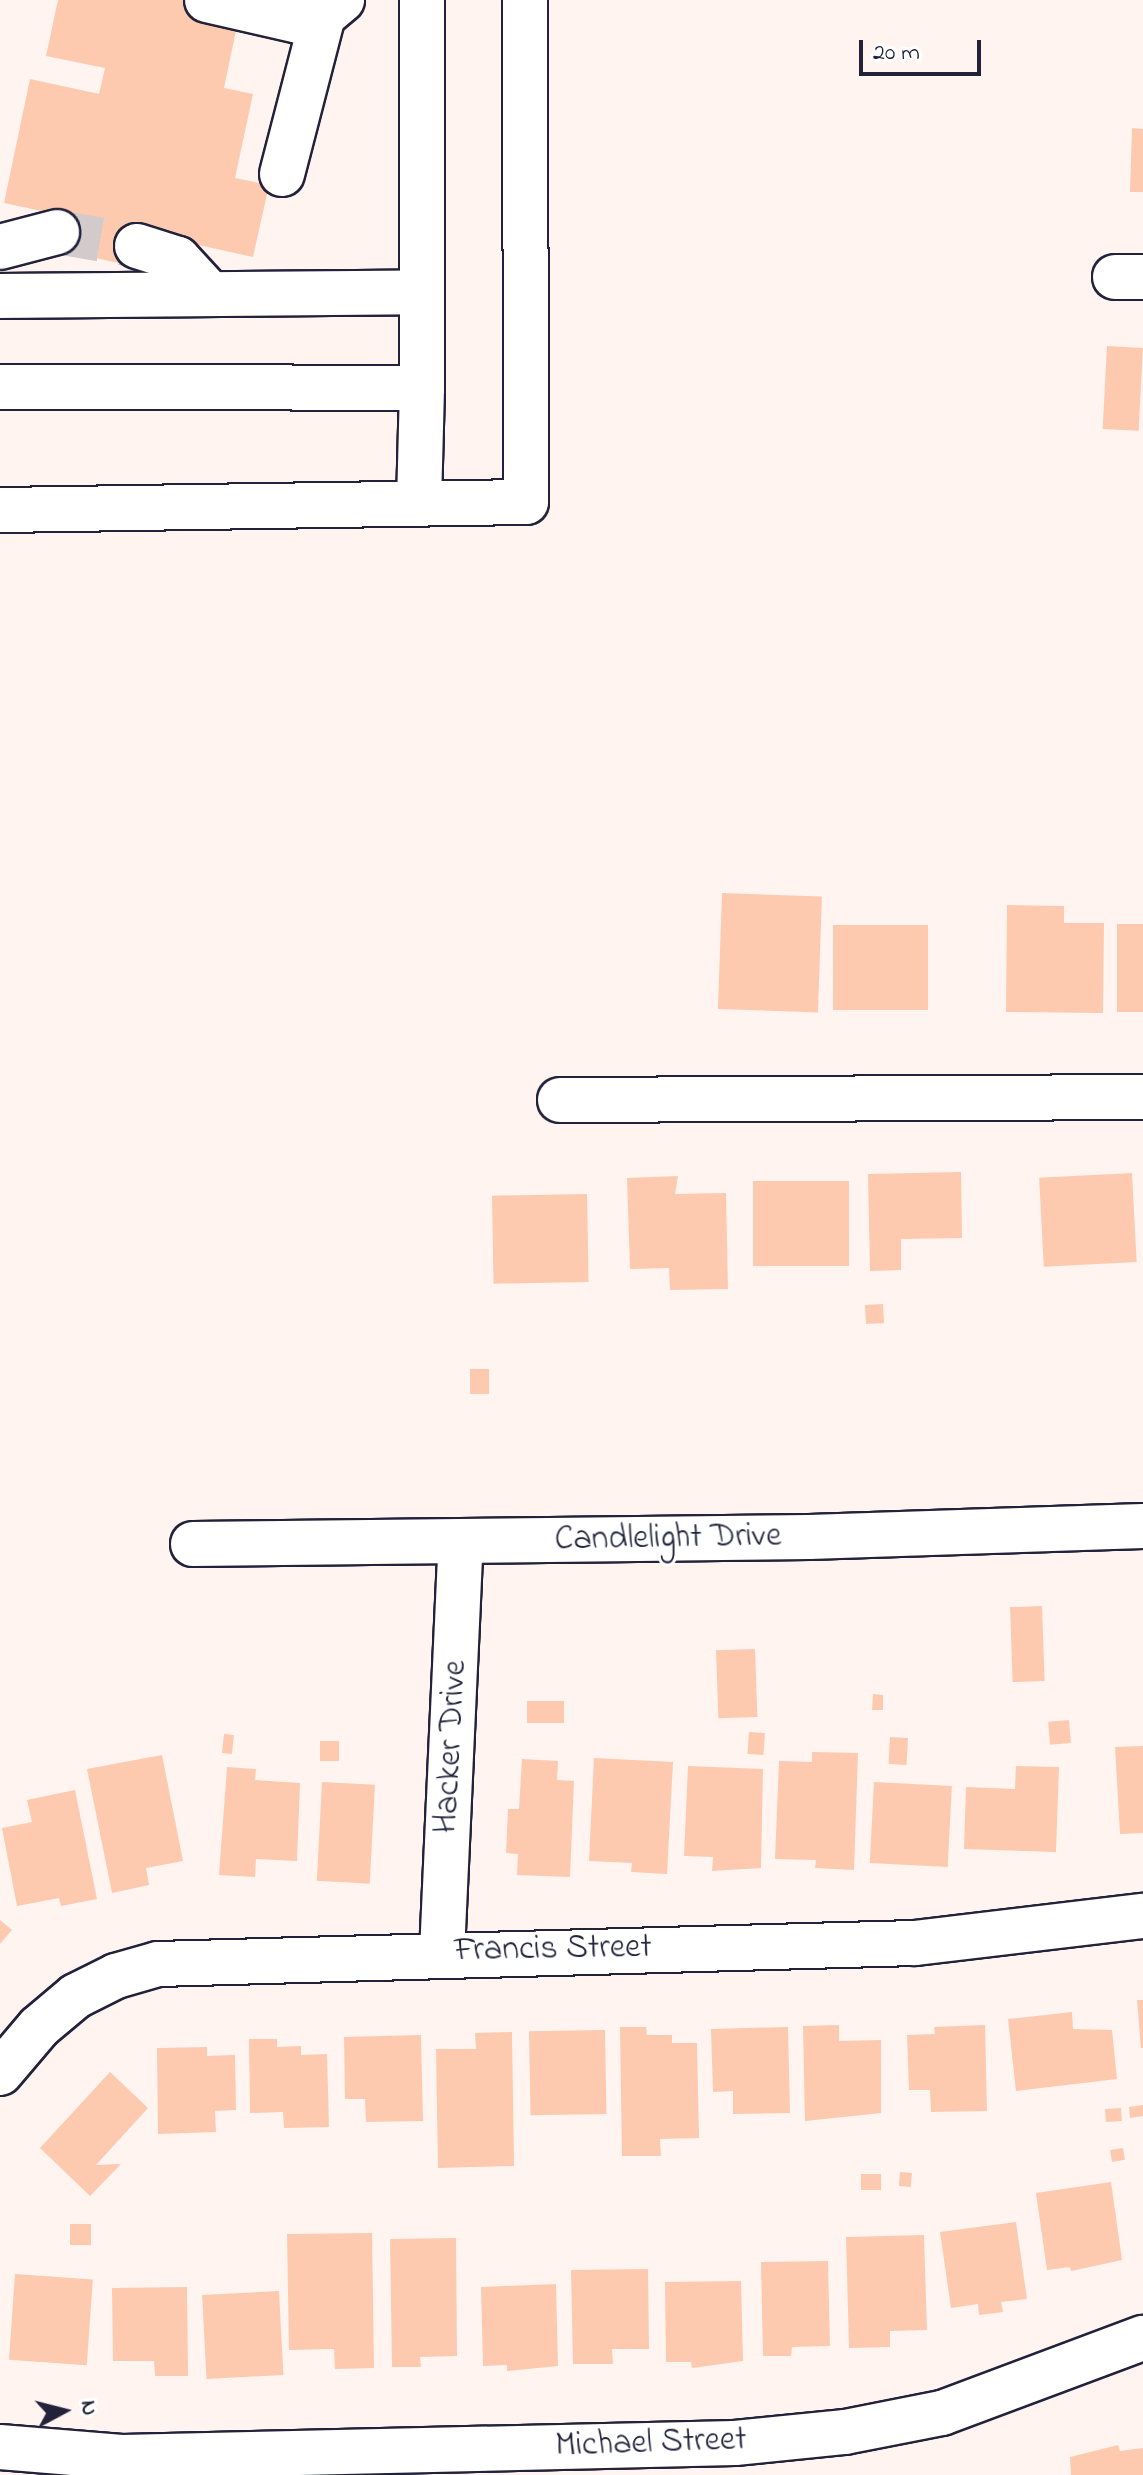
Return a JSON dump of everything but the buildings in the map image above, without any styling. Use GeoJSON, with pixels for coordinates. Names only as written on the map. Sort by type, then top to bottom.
{"type":"FeatureCollection","features":[{"type":"Feature","properties":{"kind":"street"},"geometry":{"type":"LineString","coordinates":[[207,0],[299,21],[332,8]]}},
{"type":"Feature","properties":{"kind":"street"},"geometry":{"type":"LineString","coordinates":[[419,503],[422,0]]}},
{"type":"Feature","properties":{"kind":"street"},"geometry":{"type":"LineString","coordinates":[[0,510],[526,502],[525,0]]}},
{"type":"Feature","properties":{"kind":"street"},"geometry":{"type":"LineString","coordinates":[[282,174],[332,8]]}},
{"type":"Feature","properties":{"kind":"street"},"geometry":{"type":"LineString","coordinates":[[0,247],[57,232]]}},
{"type":"Feature","properties":{"kind":"street"},"geometry":{"type":"LineString","coordinates":[[137,246],[178,259],[210,294]]}},
{"type":"Feature","properties":{"kind":"street"},"geometry":{"type":"LineString","coordinates":[[0,296],[422,292]]}},
{"type":"Feature","properties":{"kind":"street"},"geometry":{"type":"LineString","coordinates":[[0,387],[422,388]]}},
{"type":"Feature","properties":{"kind":"street"},"geometry":{"type":"LineString","coordinates":[[560,1100],[1143,1097]]}},
{"type":"Feature","properties":{"kind":"street","name":"Candlelight Drive"},"geometry":{"type":"LineString","coordinates":[[193,1544],[809,1537],[1143,1526]]}},
{"type":"Feature","properties":{"kind":"street","name":"Hacker Drive"},"geometry":{"type":"LineString","coordinates":[[442,1953],[461,1541]]}},
{"type":"Feature","properties":{"kind":"street","name":"Francis Street"},"geometry":{"type":"LineString","coordinates":[[0,2073],[39,2027],[76,1996],[116,1976],[158,1964],[442,1953],[915,1943],[1143,1916]]}},
{"type":"Feature","properties":{"kind":"street","name":"Michael Street"},"geometry":{"type":"LineString","coordinates":[[0,2447],[122,2457],[735,2443],[845,2432],[942,2413],[1143,2338]]}},
{"type":"Feature","properties":{"kind":"tunnel"},"geometry":{"type":"LineString","coordinates":[[57,232],[137,246]]}}]}
